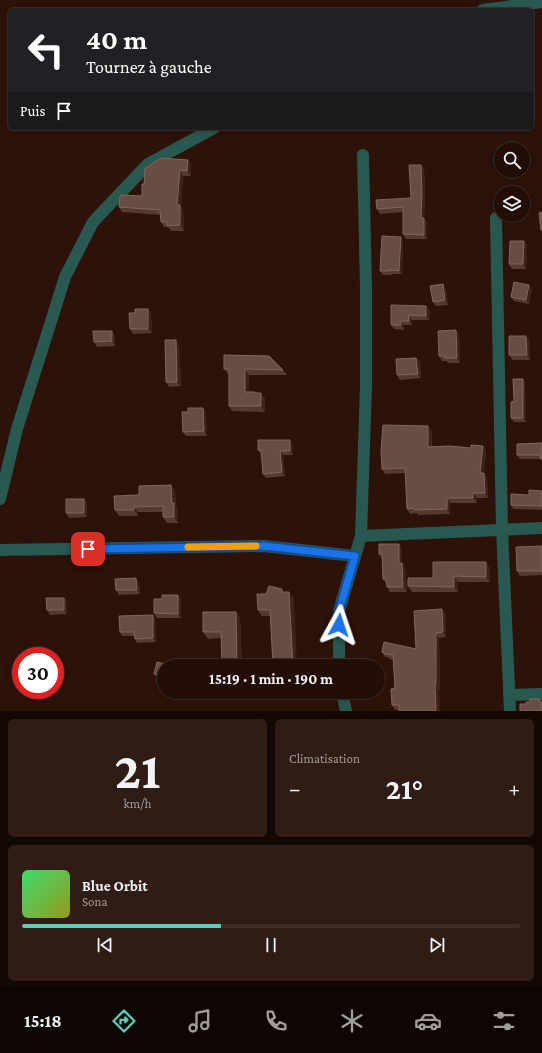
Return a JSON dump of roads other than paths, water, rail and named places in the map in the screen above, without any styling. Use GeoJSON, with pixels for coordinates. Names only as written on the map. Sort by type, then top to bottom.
{"type":"FeatureCollection","features":[{"type":"Feature","properties":{"kind":"street"},"geometry":{"type":"LineString","coordinates":[[498,8],[542,2]]}},
{"type":"Feature","properties":{"kind":"street"},"geometry":{"type":"LineString","coordinates":[[0,499],[17,429],[65,277],[93,222],[148,164],[210,130]]}},
{"type":"Feature","properties":{"kind":"street"},"geometry":{"type":"LineString","coordinates":[[339,659],[339,611],[361,536],[366,378],[366,288],[363,155]]}},
{"type":"Feature","properties":{"kind":"street"},"geometry":{"type":"LineString","coordinates":[[496,222],[502,529],[510,711]]}},
{"type":"Feature","properties":{"kind":"street"},"geometry":{"type":"LineString","coordinates":[[361,536],[542,528]]}},
{"type":"Feature","properties":{"kind":"street"},"geometry":{"type":"LineString","coordinates":[[0,550],[264,546],[355,556]]}},
{"type":"Feature","properties":{"kind":"street"},"geometry":{"type":"LineString","coordinates":[[509,696],[542,694]]}},
{"type":"Feature","properties":{"kind":"street"},"geometry":{"type":"LineString","coordinates":[[343,699],[346,711]]}}]}
